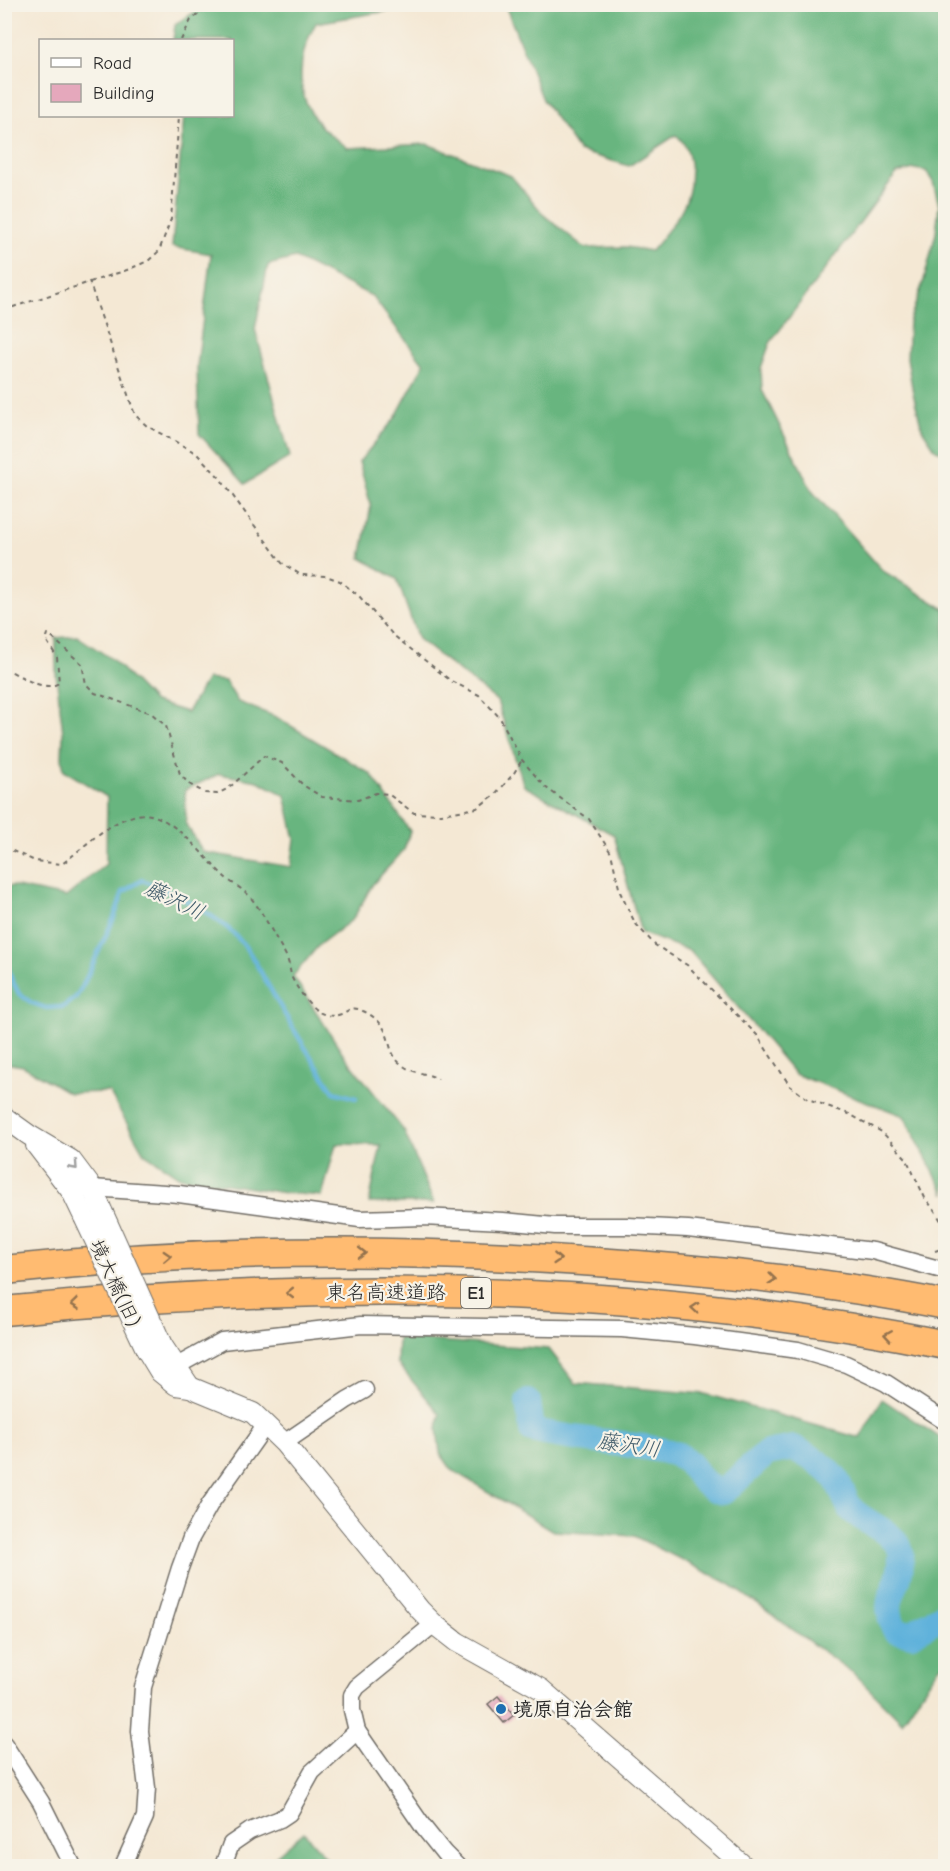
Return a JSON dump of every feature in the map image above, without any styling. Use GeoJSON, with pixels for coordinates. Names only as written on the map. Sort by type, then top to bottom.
{"type":"FeatureCollection","features":[{"type":"Feature","properties":{"kind":"highway","name":"東名高速道路"},"geometry":{"type":"LineString","coordinates":[[4,1270],[164,1256],[282,1252],[387,1252],[499,1256],[671,1268],[805,1282],[945,1305]]}},
{"type":"Feature","properties":{"kind":"highway","name":"東名高速道路"},"geometry":{"type":"LineString","coordinates":[[4,1311],[102,1301],[251,1293],[431,1291],[578,1297],[756,1314],[945,1345]]}},
{"type":"Feature","properties":{"kind":"street"},"geometry":{"type":"LineString","coordinates":[[4,1117],[71,1160],[92,1188],[94,1215]]}},
{"type":"Feature","properties":{"kind":"street"},"geometry":{"type":"LineString","coordinates":[[29,1135],[72,1192],[94,1215],[154,1347],[160,1372],[176,1385],[190,1387],[253,1413],[284,1443],[420,1610],[434,1624],[457,1642],[541,1689],[744,1866]]}},
{"type":"Feature","properties":{"kind":"street"},"geometry":{"type":"LineString","coordinates":[[72,1192],[92,1188],[179,1194],[360,1219],[423,1217],[555,1226],[688,1229],[873,1251],[945,1271]]}},
{"type":"Feature","properties":{"kind":"street"},"geometry":{"type":"LineString","coordinates":[[175,1367],[222,1341],[362,1324],[622,1329],[742,1341],[808,1353],[846,1364],[886,1383],[945,1422]]}},
{"type":"Feature","properties":{"kind":"street"},"geometry":{"type":"LineString","coordinates":[[154,1347],[175,1367],[190,1387]]}},
{"type":"Feature","properties":{"kind":"street"},"geometry":{"type":"LineString","coordinates":[[284,1443],[365,1390]]}},
{"type":"Feature","properties":{"kind":"street"},"geometry":{"type":"LineString","coordinates":[[123,1866],[145,1817],[147,1788],[140,1731],[143,1687],[180,1568],[191,1538],[210,1504],[265,1426]]}},
{"type":"Feature","properties":{"kind":"street"},"geometry":{"type":"LineString","coordinates":[[434,1624],[357,1687],[352,1695],[352,1703],[357,1731],[424,1828],[457,1866]]}},
{"type":"Feature","properties":{"kind":"street"},"geometry":{"type":"LineString","coordinates":[[223,1866],[231,1844],[250,1831],[280,1819],[288,1813],[312,1772],[357,1731]]}},
{"type":"Feature","properties":{"kind":"street"},"geometry":{"type":"LineString","coordinates":[[4,1744],[41,1802],[73,1866]]}},
{"type":"Feature","properties":{"kind":"path"},"geometry":{"type":"LineString","coordinates":[[181,39],[191,20],[212,4]]}},
{"type":"Feature","properties":{"kind":"path"},"geometry":{"type":"LineString","coordinates":[[4,310],[127,270],[148,261],[159,250],[171,219],[179,117]]}},
{"type":"Feature","properties":{"kind":"path"},"geometry":{"type":"LineString","coordinates":[[89,281],[135,415],[147,426],[196,453],[219,477],[282,563],[301,575],[326,576],[340,581],[360,597],[393,635],[451,681],[479,694],[500,718],[522,760],[545,786],[588,819],[610,853],[620,892],[635,923],[655,945],[687,966],[735,1012],[757,1035],[790,1086],[808,1099],[849,1114],[882,1131],[906,1158],[925,1198],[935,1211],[945,1231],[944,1248],[930,1253],[921,1264]]}},
{"type":"Feature","properties":{"kind":"path"},"geometry":{"type":"LineString","coordinates":[[4,668],[42,686],[53,687],[59,683],[57,657],[46,640],[48,634],[82,664],[86,684],[95,693],[152,713],[166,726],[180,774],[189,784],[205,793],[217,794],[229,788],[264,756],[282,762],[303,785],[322,797],[358,800],[375,793],[388,794],[414,813],[441,814],[477,808],[497,793],[522,760]]}},
{"type":"Feature","properties":{"kind":"path"},"geometry":{"type":"LineString","coordinates":[[4,847],[35,861],[62,864],[108,827],[139,814],[154,814],[172,824],[228,880],[250,896],[290,963],[292,977],[309,1004],[322,1014],[338,1015],[346,1010],[362,1010],[378,1019],[386,1029],[393,1054],[400,1064],[416,1072],[428,1073],[438,1079]]}},
{"type":"Feature","properties":{"kind":"green space"},"geometry":{"type":"Polygon","coordinates":[[[205,5],[411,5],[411,7],[316,23],[305,48],[301,74],[305,100],[322,127],[348,148],[427,144],[511,176],[545,216],[585,248],[626,247],[651,251],[679,215],[686,200],[691,170],[687,150],[676,135],[629,166],[579,151],[543,100],[505,5],[945,5],[945,453],[936,450],[922,429],[907,358],[909,322],[924,280],[936,233],[939,205],[933,182],[926,171],[914,169],[897,173],[770,343],[761,368],[762,390],[812,491],[883,571],[945,609],[945,1194],[904,1116],[795,1074],[690,951],[641,933],[614,835],[524,786],[497,701],[418,639],[397,579],[361,558],[371,506],[359,462],[395,418],[424,364],[372,296],[295,258],[268,265],[255,329],[290,457],[245,484],[199,434],[197,366],[211,254],[172,247],[184,117],[234,117],[234,39],[173,39],[175,25],[205,5]]]}},
{"type":"Feature","properties":{"kind":"green space"},"geometry":{"type":"Polygon","coordinates":[[[77,636],[113,660],[154,702],[187,712],[207,679],[225,681],[238,702],[276,717],[371,774],[410,831],[404,850],[373,884],[353,919],[320,944],[293,976],[344,1055],[404,1131],[434,1203],[369,1203],[381,1145],[336,1144],[322,1196],[285,1193],[180,1177],[144,1153],[109,1092],[69,1093],[23,1066],[5,1063],[5,887],[12,886],[66,897],[106,864],[107,797],[64,770],[63,733],[56,674],[56,638],[77,636]],[[219,774],[185,790],[186,824],[203,852],[291,867],[295,839],[285,795],[258,781],[219,774]]]}},
{"type":"Feature","properties":{"kind":"green space"},"geometry":{"type":"Polygon","coordinates":[[[398,1338],[549,1349],[575,1383],[705,1394],[860,1438],[882,1399],[945,1441],[945,1664],[940,1666],[902,1722],[853,1673],[728,1583],[634,1536],[553,1531],[452,1470],[440,1453],[437,1429],[440,1414],[397,1363],[398,1338]]]}},
{"type":"Feature","properties":{"kind":"green space"},"geometry":{"type":"Polygon","coordinates":[[[304,1832],[333,1866],[264,1866],[304,1832]]]}},
{"type":"Feature","properties":{"kind":"building","name":"境原自治会館"},"geometry":{"type":"Polygon","coordinates":[[[498,1696],[514,1715],[504,1723],[488,1704],[498,1696]]]}},
{"type":"Feature","properties":{"kind":"waterway","name":"藤沢川"},"geometry":{"type":"LineString","coordinates":[[4,955],[19,994],[32,1003],[46,1008],[63,1007],[76,997],[84,983],[114,918],[123,892],[142,880],[205,912],[236,936],[251,955],[293,1029],[334,1092],[356,1098]]}},
{"type":"Feature","properties":{"kind":"waterway","name":"藤沢川"},"geometry":{"type":"LineString","coordinates":[[528,1402],[532,1430],[669,1452],[685,1460],[705,1483],[723,1492],[767,1453],[794,1448],[831,1473],[852,1510],[892,1538],[901,1551],[900,1571],[889,1609],[895,1630],[911,1634],[946,1613]]}},
{"type":"Feature","properties":{"kind":"place","name":"境原自治会館"},"geometry":{"type":"Point","coordinates":[501,1709]}}]}
